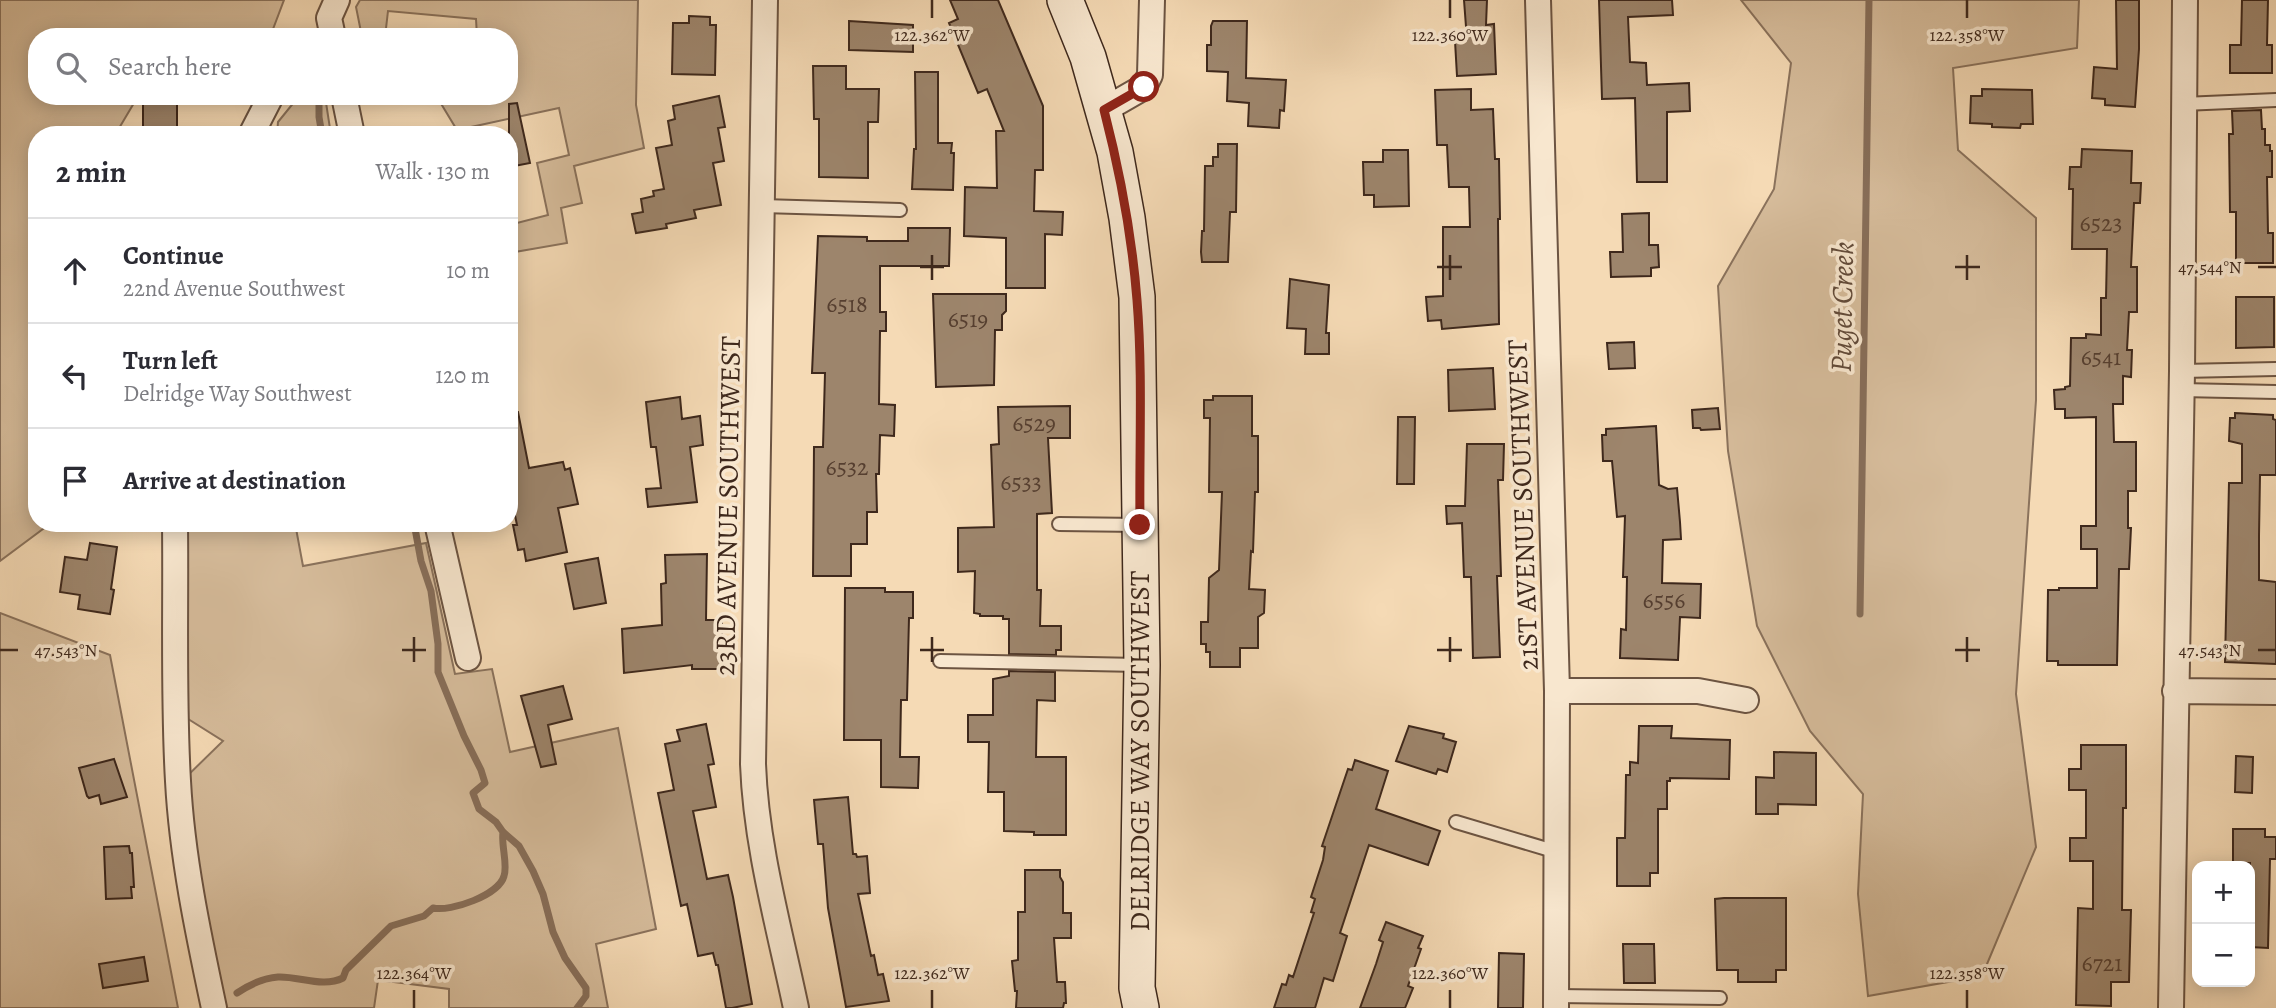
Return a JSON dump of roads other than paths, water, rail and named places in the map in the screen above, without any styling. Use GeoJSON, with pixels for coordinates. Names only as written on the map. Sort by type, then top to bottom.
{"type":"FeatureCollection","features":[{"type":"Feature","properties":{"kind":"main road","name":"DELRIDGE WAY SOUTHWEST"},"geometry":{"type":"LineString","coordinates":[[1065,0],[1088,57],[1115,152],[1137,297],[1142,665],[1137,928],[1141,1008]]}},
{"type":"Feature","properties":{"kind":"street","name":"23RD AVENUE SOUTHWEST"},"geometry":{"type":"LineString","coordinates":[[765,0],[752,764],[754,802],[764,858],[796,1008]]}},
{"type":"Feature","properties":{"kind":"street"},"geometry":{"type":"LineString","coordinates":[[1104,110],[1144,87],[1150,75],[1152,0]]}},
{"type":"Feature","properties":{"kind":"street","name":"21ST AVENUE SOUTHWEST"},"geometry":{"type":"LineString","coordinates":[[1538,0],[1557,691],[1556,1002]]}},
{"type":"Feature","properties":{"kind":"street"},"geometry":{"type":"LineString","coordinates":[[2171,1008],[2185,0]]}},
{"type":"Feature","properties":{"kind":"street"},"geometry":{"type":"LineString","coordinates":[[256,126],[266,105]]}},
{"type":"Feature","properties":{"kind":"street"},"geometry":{"type":"LineString","coordinates":[[346,105],[350,126]]}},
{"type":"Feature","properties":{"kind":"street"},"geometry":{"type":"LineString","coordinates":[[175,532],[178,782],[186,857],[214,1008]]}},
{"type":"Feature","properties":{"kind":"street"},"geometry":{"type":"LineString","coordinates":[[439,532],[468,658]]}},
{"type":"Feature","properties":{"kind":"street"},"geometry":{"type":"LineString","coordinates":[[1557,691],[1698,691],[1746,700]]}},
{"type":"Feature","properties":{"kind":"street"},"geometry":{"type":"LineString","coordinates":[[2175,691],[2276,692]]}},
{"type":"Feature","properties":{"kind":"lane"},"geometry":{"type":"LineString","coordinates":[[2183,104],[2276,100]]}},
{"type":"Feature","properties":{"kind":"lane"},"geometry":{"type":"LineString","coordinates":[[762,206],[900,210]]}},
{"type":"Feature","properties":{"kind":"lane"},"geometry":{"type":"LineString","coordinates":[[2181,380],[2276,369]]}},
{"type":"Feature","properties":{"kind":"lane"},"geometry":{"type":"LineString","coordinates":[[2181,380],[2276,392]]}},
{"type":"Feature","properties":{"kind":"lane"},"geometry":{"type":"LineString","coordinates":[[1059,524],[1140,525]]}},
{"type":"Feature","properties":{"kind":"lane"},"geometry":{"type":"LineString","coordinates":[[940,661],[1142,665]]}},
{"type":"Feature","properties":{"kind":"lane"},"geometry":{"type":"LineString","coordinates":[[1456,822],[1557,852]]}},
{"type":"Feature","properties":{"kind":"lane"},"geometry":{"type":"LineString","coordinates":[[1556,1002],[1720,998]]}},
{"type":"Feature","properties":{"kind":"waterway","name":"Puget Creek"},"geometry":{"type":"LineString","coordinates":[[1860,614],[1869,0]]}},
{"type":"Feature","properties":{"kind":"waterway"},"geometry":{"type":"LineString","coordinates":[[319,105],[320,126]]}},
{"type":"Feature","properties":{"kind":"waterway"},"geometry":{"type":"LineString","coordinates":[[416,532],[421,561],[431,591],[438,644],[438,672],[485,783],[473,793],[479,809],[519,846],[533,871],[543,894],[553,932],[565,958],[586,988],[586,996],[577,1008]]}},
{"type":"Feature","properties":{"kind":"waterway"},"geometry":{"type":"LineString","coordinates":[[237,993],[256,982],[272,978],[327,982],[343,978],[346,970],[391,926],[424,916],[433,908],[462,905],[484,896],[493,890],[504,876],[503,832]]}}]}
